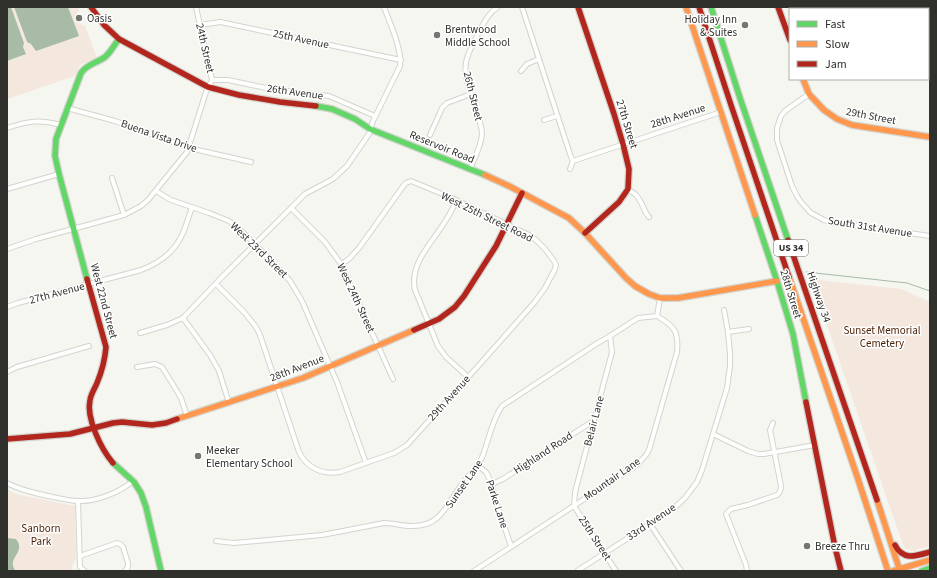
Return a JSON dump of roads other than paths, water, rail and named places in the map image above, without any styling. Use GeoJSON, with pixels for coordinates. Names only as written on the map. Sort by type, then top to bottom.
{"type":"FeatureCollection","features":[{"type":"Feature","properties":{"kind":"main road","name":"Reservoir Road"},"geometry":{"type":"LineString","coordinates":[[91,7],[104,25],[119,39],[208,87],[239,95],[326,108],[339,112],[370,129],[470,168],[509,186],[569,218],[585,233],[626,278],[642,291],[660,298],[678,298],[777,281]]}},
{"type":"Feature","properties":{"kind":"main road","name":"27th Street"},"geometry":{"type":"LineString","coordinates":[[578,7],[623,144],[629,169],[628,189]]}},
{"type":"Feature","properties":{"kind":"main road","name":"28th Street"},"geometry":{"type":"LineString","coordinates":[[686,7],[777,281],[793,334],[841,571]]}},
{"type":"Feature","properties":{"kind":"main road","name":"Highway 34"},"geometry":{"type":"LineString","coordinates":[[700,7],[733,112],[888,571]]}},
{"type":"Feature","properties":{"kind":"main road","name":"Highway 34"},"geometry":{"type":"LineString","coordinates":[[711,7],[900,570]]}},
{"type":"Feature","properties":{"kind":"main road"},"geometry":{"type":"LineString","coordinates":[[778,7],[789,37]]}},
{"type":"Feature","properties":{"kind":"main road","name":"West 22nd Street"},"geometry":{"type":"LineString","coordinates":[[119,39],[102,60],[87,66],[81,73],[60,125],[56,139],[55,156],[106,347],[106,358],[104,365],[92,393],[89,405],[90,416],[105,454],[139,488],[143,498],[161,571]]}},
{"type":"Feature","properties":{"kind":"main road","name":"29th Street"},"geometry":{"type":"LineString","coordinates":[[804,80],[809,94],[824,110],[842,122],[852,125],[930,137]]}},
{"type":"Feature","properties":{"kind":"main road"},"geometry":{"type":"LineString","coordinates":[[585,233],[616,205],[628,189]]}},
{"type":"Feature","properties":{"kind":"main road","name":"28th Avenue"},"geometry":{"type":"LineString","coordinates":[[7,439],[70,434],[119,422],[147,425],[169,422],[303,378],[438,319],[448,313],[460,301],[491,256],[522,193]]}},
{"type":"Feature","properties":{"kind":"main road"},"geometry":{"type":"LineString","coordinates":[[884,521],[889,528],[896,549],[904,556],[914,557],[930,552]]}},
{"type":"Feature","properties":{"kind":"main road"},"geometry":{"type":"LineString","coordinates":[[893,571],[930,560]]}},
{"type":"Feature","properties":{"kind":"main road"},"geometry":{"type":"LineString","coordinates":[[922,571],[930,568]]}},
{"type":"Feature","properties":{"kind":"street","name":"24th Street"},"geometry":{"type":"LineString","coordinates":[[7,249],[36,239],[124,215],[141,206],[156,191],[187,152],[208,87],[212,80],[196,7]]}},
{"type":"Feature","properties":{"kind":"street"},"geometry":{"type":"LineString","coordinates":[[140,333],[167,325],[183,318],[305,194],[333,179],[350,163],[369,134],[375,116],[399,68],[401,60],[400,51],[384,7]]}},
{"type":"Feature","properties":{"kind":"street","name":"26th Street"},"geometry":{"type":"LineString","coordinates":[[470,168],[479,148],[482,128],[466,75],[466,62],[486,20],[498,7]]}},
{"type":"Feature","properties":{"kind":"street"},"geometry":{"type":"LineString","coordinates":[[522,7],[557,116],[571,157],[574,161],[570,169]]}},
{"type":"Feature","properties":{"kind":"street","name":"25th Avenue"},"geometry":{"type":"LineString","coordinates":[[200,25],[225,22],[401,60]]}},
{"type":"Feature","properties":{"kind":"street"},"geometry":{"type":"LineString","coordinates":[[521,71],[527,64],[539,59]]}},
{"type":"Feature","properties":{"kind":"street","name":"26th Avenue"},"geometry":{"type":"LineString","coordinates":[[212,80],[222,79],[271,89],[323,95],[352,105],[375,116]]}},
{"type":"Feature","properties":{"kind":"street"},"geometry":{"type":"LineString","coordinates":[[430,135],[442,108],[447,103],[471,94]]}},
{"type":"Feature","properties":{"kind":"street","name":"South 31st Avenue"},"geometry":{"type":"LineString","coordinates":[[809,94],[785,111],[781,116],[777,128],[777,140],[792,186],[801,202],[811,213],[830,222],[930,236]]}},
{"type":"Feature","properties":{"kind":"street","name":"Buena Vista Drive"},"geometry":{"type":"LineString","coordinates":[[67,108],[115,121],[189,148],[251,162]]}},
{"type":"Feature","properties":{"kind":"street","name":"28th Avenue"},"geometry":{"type":"LineString","coordinates":[[574,161],[721,112]]}},
{"type":"Feature","properties":{"kind":"street"},"geometry":{"type":"LineString","coordinates":[[544,120],[557,116]]}},
{"type":"Feature","properties":{"kind":"street"},"geometry":{"type":"LineString","coordinates":[[7,128],[30,121],[45,121],[60,125]]}},
{"type":"Feature","properties":{"kind":"street"},"geometry":{"type":"LineString","coordinates":[[7,189],[59,174]]}},
{"type":"Feature","properties":{"kind":"street"},"geometry":{"type":"LineString","coordinates":[[112,178],[124,215]]}},
{"type":"Feature","properties":{"kind":"street","name":"West 25th Street Road"},"geometry":{"type":"LineString","coordinates":[[341,264],[350,259],[360,248],[404,185],[409,181],[457,201],[529,235],[536,240],[556,265]]}},
{"type":"Feature","properties":{"kind":"street"},"geometry":{"type":"LineString","coordinates":[[628,189],[641,201],[649,217]]}},
{"type":"Feature","properties":{"kind":"street","name":"West 23rd Street"},"geometry":{"type":"LineString","coordinates":[[156,191],[171,200],[229,221],[255,244],[283,273],[296,290],[337,382],[366,463]]}},
{"type":"Feature","properties":{"kind":"street"},"geometry":{"type":"LineString","coordinates":[[457,201],[446,221],[417,264],[413,279],[415,290],[438,346],[444,354],[468,377]]}},
{"type":"Feature","properties":{"kind":"street","name":"27th Avenue"},"geometry":{"type":"LineString","coordinates":[[7,307],[141,270],[156,263],[178,243],[192,208]]}},
{"type":"Feature","properties":{"kind":"street","name":"West 24th Street"},"geometry":{"type":"LineString","coordinates":[[291,208],[325,242],[341,264],[393,379]]}},
{"type":"Feature","properties":{"kind":"street","name":"29th Avenue"},"geometry":{"type":"LineString","coordinates":[[278,387],[299,452],[306,463],[320,471],[330,473],[340,472],[394,454],[407,445],[534,303],[552,276],[556,265]]}},
{"type":"Feature","properties":{"kind":"street"},"geometry":{"type":"LineString","coordinates":[[216,284],[244,312],[256,327],[278,387]]}},
{"type":"Feature","properties":{"kind":"street"},"geometry":{"type":"LineString","coordinates":[[657,316],[660,298]]}},
{"type":"Feature","properties":{"kind":"street","name":"33rd Avenue"},"geometry":{"type":"LineString","coordinates":[[578,571],[673,508],[685,498],[697,482],[727,388],[730,360],[728,332],[724,310]]}},
{"type":"Feature","properties":{"kind":"street","name":"Sunset Lane"},"geometry":{"type":"LineString","coordinates":[[216,541],[234,543],[322,536],[384,523],[421,526],[433,522],[444,512],[461,484],[478,466],[483,456],[494,420],[502,406],[638,318],[657,316]]}},
{"type":"Feature","properties":{"kind":"street","name":"Mountair Lane"},"geometry":{"type":"LineString","coordinates":[[474,571],[638,464],[646,455],[649,450],[677,352],[678,342],[673,328],[657,316]]}},
{"type":"Feature","properties":{"kind":"street"},"geometry":{"type":"LineString","coordinates":[[183,318],[210,355],[219,371],[229,403]]}},
{"type":"Feature","properties":{"kind":"street"},"geometry":{"type":"LineString","coordinates":[[728,332],[749,329]]}},
{"type":"Feature","properties":{"kind":"street","name":"Belair Lane"},"geometry":{"type":"LineString","coordinates":[[574,506],[575,492],[612,352],[610,336]]}},
{"type":"Feature","properties":{"kind":"street"},"geometry":{"type":"LineString","coordinates":[[7,372],[17,367],[89,346]]}},
{"type":"Feature","properties":{"kind":"street"},"geometry":{"type":"LineString","coordinates":[[137,367],[155,364],[162,367],[181,398],[187,416]]}},
{"type":"Feature","properties":{"kind":"street","name":"Highland Road"},"geometry":{"type":"LineString","coordinates":[[492,484],[503,479],[593,421]]}},
{"type":"Feature","properties":{"kind":"street"},"geometry":{"type":"LineString","coordinates":[[747,571],[727,516],[727,512],[731,509],[777,496],[779,494],[781,486],[770,430],[773,423]]}},
{"type":"Feature","properties":{"kind":"street"},"geometry":{"type":"LineString","coordinates":[[713,434],[753,453],[764,454],[815,445]]}},
{"type":"Feature","properties":{"kind":"street","name":"Parke Lane"},"geometry":{"type":"LineString","coordinates":[[478,466],[486,472],[492,484],[495,499],[511,546]]}},
{"type":"Feature","properties":{"kind":"street"},"geometry":{"type":"LineString","coordinates":[[7,483],[22,490],[78,501],[110,495],[133,481]]}},
{"type":"Feature","properties":{"kind":"street"},"geometry":{"type":"LineString","coordinates":[[78,501],[80,567],[85,571]]}},
{"type":"Feature","properties":{"kind":"street","name":"25th Street"},"geometry":{"type":"LineString","coordinates":[[574,506],[616,571]]}},
{"type":"Feature","properties":{"kind":"street"},"geometry":{"type":"LineString","coordinates":[[650,524],[681,571]]}},
{"type":"Feature","properties":{"kind":"street"},"geometry":{"type":"LineString","coordinates":[[80,556],[117,543],[123,547],[128,563],[128,567],[125,571]]}},
{"type":"Feature","properties":{"kind":"waterway"},"geometry":{"type":"LineString","coordinates":[[806,272],[907,283],[930,291]]}},
{"type":"Feature","properties":{"kind":"place","name":"Oasis"},"geometry":{"type":"Point","coordinates":[79,18]}},
{"type":"Feature","properties":{"kind":"place","name":"Holiday Inn & Suites"},"geometry":{"type":"Point","coordinates":[745,25]}},
{"type":"Feature","properties":{"kind":"place","name":"Brentwood Middle School"},"geometry":{"type":"Point","coordinates":[437,35]}},
{"type":"Feature","properties":{"kind":"place","name":"Meeker Elementary School"},"geometry":{"type":"Point","coordinates":[198,456]}},
{"type":"Feature","properties":{"kind":"place","name":"Breeze Thru"},"geometry":{"type":"Point","coordinates":[807,546]}},
{"type":"Feature","properties":{"kind":"park label","name":"Sunset Memorial Cemetery"},"geometry":{"type":"Point","coordinates":[882,336]}},
{"type":"Feature","properties":{"kind":"park label","name":"Sanborn Park"},"geometry":{"type":"Point","coordinates":[41,534]}}]}
